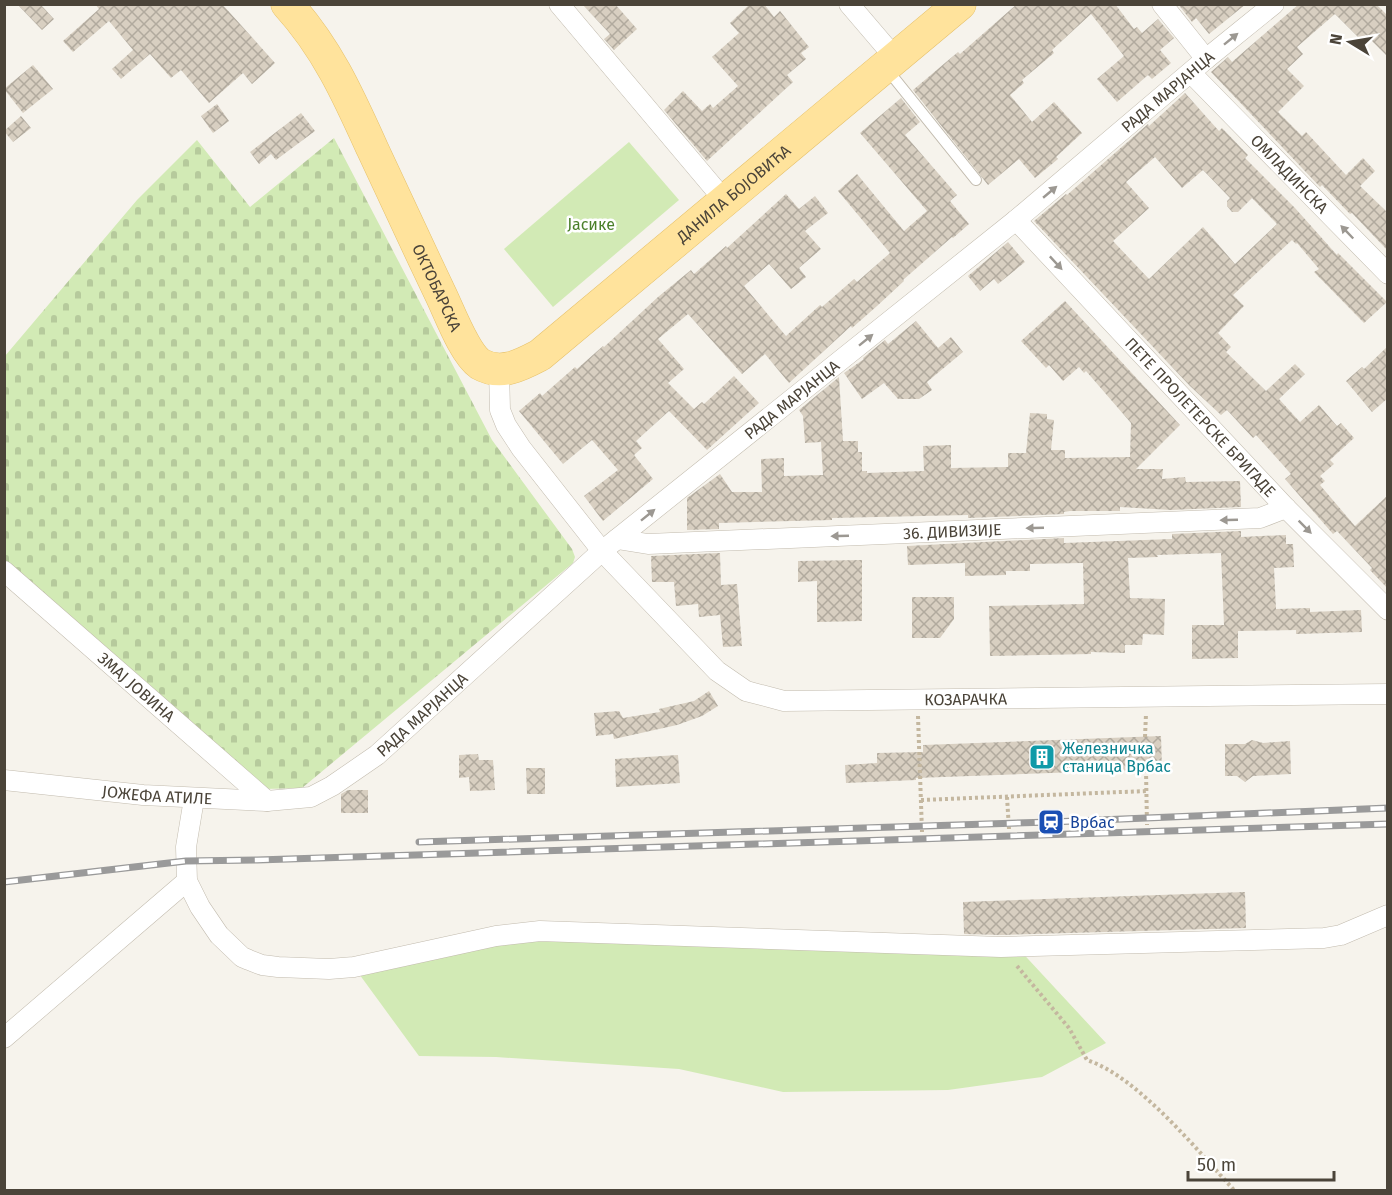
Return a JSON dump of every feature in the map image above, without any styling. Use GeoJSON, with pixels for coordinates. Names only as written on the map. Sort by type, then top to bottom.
{"type":"FeatureCollection","features":[{"type":"Feature","properties":{"kind":"main road","name":"ОКТОБАРСКА"},"geometry":{"type":"LineString","coordinates":[[287,4],[318,42],[340,78],[430,272],[473,358],[488,367],[499,369]]}},
{"type":"Feature","properties":{"kind":"main road","name":"ДАНИЛА БОЈОВИЋА"},"geometry":{"type":"LineString","coordinates":[[499,369],[513,369],[540,355],[960,4]]}},
{"type":"Feature","properties":{"kind":"street"},"geometry":{"type":"LineString","coordinates":[[559,4],[725,201]]}},
{"type":"Feature","properties":{"kind":"street"},"geometry":{"type":"LineString","coordinates":[[849,4],[891,63]]}},
{"type":"Feature","properties":{"kind":"street"},"geometry":{"type":"LineString","coordinates":[[1162,4],[1206,59]]}},
{"type":"Feature","properties":{"kind":"street","name":"РАДА МАРЈАНЦА"},"geometry":{"type":"LineString","coordinates":[[311,797],[353,773],[377,755],[610,545],[1016,220],[1206,59],[1275,4]]}},
{"type":"Feature","properties":{"kind":"street","name":"ОМЛАДИНСКА"},"geometry":{"type":"LineString","coordinates":[[1191,73],[1388,274]]}},
{"type":"Feature","properties":{"kind":"street","name":"ПЕТЕ ПРОЛЕТЕРСКЕ БРИГАДЕ"},"geometry":{"type":"LineString","coordinates":[[1016,220],[1286,508],[1388,610]]}},
{"type":"Feature","properties":{"kind":"street"},"geometry":{"type":"LineString","coordinates":[[499,369],[500,410],[506,425],[521,448],[610,545]]}},
{"type":"Feature","properties":{"kind":"street","name":"36. ДИВИЗИЈЕ"},"geometry":{"type":"LineString","coordinates":[[610,545],[1260,518],[1286,508]]}},
{"type":"Feature","properties":{"kind":"street","name":"КОЗАРАЧКА"},"geometry":{"type":"LineString","coordinates":[[610,545],[717,671],[730,682],[746,690],[784,701],[1388,694]]}},
{"type":"Feature","properties":{"kind":"street","name":"ЗМАЈ ЈОВИНА"},"geometry":{"type":"LineString","coordinates":[[4,571],[267,801]]}},
{"type":"Feature","properties":{"kind":"street","name":"ЈОЖЕФА АТИЛЕ"},"geometry":{"type":"LineString","coordinates":[[4,780],[194,799],[267,801],[311,797]]}},
{"type":"Feature","properties":{"kind":"street"},"geometry":{"type":"LineString","coordinates":[[194,799],[186,847],[187,880],[200,907],[231,948],[249,960],[262,965],[278,967],[354,968],[496,936],[540,931],[1001,947],[1324,938],[1341,935],[1388,915]]}},
{"type":"Feature","properties":{"kind":"street"},"geometry":{"type":"LineString","coordinates":[[4,1038],[187,880]]}},
{"type":"Feature","properties":{"kind":"lane"},"geometry":{"type":"LineString","coordinates":[[891,63],[976,180]]}},
{"type":"Feature","properties":{"kind":"path"},"geometry":{"type":"LineString","coordinates":[[917,700],[922,832]]}},
{"type":"Feature","properties":{"kind":"path"},"geometry":{"type":"LineString","coordinates":[[1146,770],[1148,825]]}},
{"type":"Feature","properties":{"kind":"path"},"geometry":{"type":"LineString","coordinates":[[921,801],[1147,791]]}},
{"type":"Feature","properties":{"kind":"path"},"geometry":{"type":"LineString","coordinates":[[1007,797],[1009,829]]}},
{"type":"Feature","properties":{"kind":"path"},"geometry":{"type":"LineString","coordinates":[[1001,947],[1069,1028],[1087,1060],[1111,1071],[1172,1122],[1234,1191]]}},
{"type":"Feature","properties":{"kind":"green space"},"geometry":{"type":"Polygon","coordinates":[[[334,138],[492,440],[572,549],[575,557],[573,563],[302,788],[263,789],[5,562],[5,356],[137,200],[197,140],[250,207],[334,138]]]}},
{"type":"Feature","properties":{"kind":"green space","name":"Јасике"},"geometry":{"type":"Polygon","coordinates":[[[629,142],[679,200],[553,307],[504,249],[629,142]]]}},
{"type":"Feature","properties":{"kind":"green space"},"geometry":{"type":"Polygon","coordinates":[[[496,936],[1016,946],[1106,1043],[1042,1077],[948,1090],[783,1092],[679,1069],[496,1057],[419,1056],[354,967],[496,936]]]}},
{"type":"Feature","properties":{"kind":"building"},"geometry":{"type":"Polygon","coordinates":[[[17,4],[40,4],[54,19],[42,30],[17,4]]]}},
{"type":"Feature","properties":{"kind":"building"},"geometry":{"type":"Polygon","coordinates":[[[95,4],[222,4],[275,63],[252,84],[243,73],[209,103],[181,70],[171,78],[150,54],[121,79],[112,69],[133,50],[109,21],[73,52],[63,41],[99,9],[95,4]]]}},
{"type":"Feature","properties":{"kind":"building"},"geometry":{"type":"Polygon","coordinates":[[[582,4],[615,4],[637,29],[614,50],[604,39],[610,34],[582,4]]]}},
{"type":"Feature","properties":{"kind":"building"},"geometry":{"type":"Polygon","coordinates":[[[750,4],[764,4],[774,17],[780,11],[809,47],[801,53],[806,59],[787,75],[793,82],[707,161],[664,110],[683,91],[702,111],[710,104],[713,108],[738,86],[712,57],[739,33],[730,23],[750,4]]]}},
{"type":"Feature","properties":{"kind":"building"},"geometry":{"type":"Polygon","coordinates":[[[1017,4],[1115,4],[1134,29],[1137,27],[1142,33],[1158,19],[1174,38],[1160,50],[1171,63],[1152,79],[1148,75],[1117,102],[1097,79],[1124,56],[1091,14],[1052,50],[1054,53],[1022,80],[1024,83],[1010,95],[1032,122],[1054,102],[1082,133],[1056,157],[1058,159],[1035,178],[1019,159],[988,185],[913,90],[958,52],[960,54],[1017,4]]]}},
{"type":"Feature","properties":{"kind":"building"},"geometry":{"type":"Polygon","coordinates":[[[1178,4],[1246,4],[1209,34],[1196,18],[1192,22],[1178,4]]]}},
{"type":"Feature","properties":{"kind":"building"},"geometry":{"type":"Polygon","coordinates":[[[1299,4],[1376,4],[1388,16],[1388,57],[1366,35],[1361,40],[1335,14],[1297,47],[1303,54],[1287,69],[1304,86],[1278,112],[1302,136],[1306,132],[1346,175],[1363,158],[1375,171],[1360,186],[1388,213],[1388,251],[1352,213],[1350,214],[1322,185],[1320,187],[1211,72],[1228,57],[1232,62],[1299,4]]]}},
{"type":"Feature","properties":{"kind":"building"},"geometry":{"type":"Polygon","coordinates":[[[33,65],[53,89],[23,113],[4,89],[33,65]]]}},
{"type":"Feature","properties":{"kind":"building"},"geometry":{"type":"Polygon","coordinates":[[[1185,93],[1219,131],[1222,128],[1248,155],[1245,158],[1295,208],[1337,255],[1338,253],[1387,302],[1364,323],[1314,272],[1319,269],[1292,240],[1233,295],[1244,306],[1218,333],[1231,347],[1226,352],[1266,391],[1295,364],[1305,374],[1279,399],[1300,422],[1319,405],[1337,426],[1341,423],[1354,438],[1330,460],[1334,464],[1320,476],[1325,481],[1320,485],[1355,526],[1388,495],[1388,589],[1370,570],[1372,568],[1337,531],[1333,534],[1285,479],[1291,474],[1256,435],[1253,438],[1227,410],[1221,415],[1190,386],[1034,221],[1148,124],[1149,126],[1185,93]],[[1155,157],[1126,182],[1149,208],[1113,241],[1149,279],[1203,227],[1235,264],[1277,224],[1252,198],[1238,212],[1232,212],[1227,206],[1230,198],[1203,170],[1182,188],[1155,157]]]}},
{"type":"Feature","properties":{"kind":"building"},"geometry":{"type":"Polygon","coordinates":[[[901,98],[920,122],[905,135],[957,195],[950,201],[969,224],[789,383],[765,354],[742,374],[688,314],[658,339],[684,369],[668,383],[694,409],[702,402],[704,404],[734,376],[759,403],[707,450],[669,411],[636,441],[642,448],[634,455],[653,479],[603,521],[584,496],[618,470],[592,440],[563,464],[519,411],[540,393],[542,396],[575,367],[577,369],[604,347],[691,270],[694,274],[726,246],[727,248],[786,194],[799,209],[815,196],[828,213],[805,231],[821,249],[799,268],[806,277],[791,289],[769,264],[744,286],[786,336],[820,305],[822,307],[854,279],[857,282],[890,253],[838,191],[857,174],[904,231],[927,211],[860,133],[901,98]]]}},
{"type":"Feature","properties":{"kind":"building"},"geometry":{"type":"Polygon","coordinates":[[[217,104],[229,121],[213,133],[201,116],[217,104]]]}},
{"type":"Feature","properties":{"kind":"building"},"geometry":{"type":"Polygon","coordinates":[[[301,113],[315,131],[276,160],[271,154],[259,164],[250,152],[301,113]]]}},
{"type":"Feature","properties":{"kind":"building"},"geometry":{"type":"Polygon","coordinates":[[[21,116],[31,128],[13,142],[4,131],[21,116]]]}},
{"type":"Feature","properties":{"kind":"building"},"geometry":{"type":"Polygon","coordinates":[[[1008,242],[1025,262],[998,284],[994,279],[980,291],[968,276],[1008,242]]]}},
{"type":"Feature","properties":{"kind":"building"},"geometry":{"type":"Polygon","coordinates":[[[1065,301],[1180,425],[1136,469],[1163,469],[1162,479],[1185,477],[1186,482],[1240,481],[1241,507],[1171,510],[1120,507],[1120,511],[1070,511],[1064,514],[968,518],[968,515],[832,518],[832,520],[719,523],[719,529],[687,530],[687,498],[720,474],[732,492],[762,492],[761,459],[784,458],[784,476],[823,475],[821,442],[805,443],[803,416],[799,410],[839,377],[843,441],[858,441],[858,452],[862,452],[862,471],[867,471],[867,473],[924,471],[923,446],[951,445],[951,468],[1008,467],[1008,453],[1026,453],[1030,413],[1047,414],[1047,419],[1054,420],[1051,450],[1065,450],[1065,458],[1130,457],[1131,423],[1086,371],[1084,373],[1079,367],[1063,381],[1049,365],[1046,368],[1021,341],[1065,301]]]}},
{"type":"Feature","properties":{"kind":"building"},"geometry":{"type":"Polygon","coordinates":[[[916,321],[938,348],[951,337],[963,352],[927,382],[932,390],[919,399],[898,399],[884,383],[862,399],[844,373],[885,340],[888,344],[916,321]]]}},
{"type":"Feature","properties":{"kind":"building"},"geometry":{"type":"Polygon","coordinates":[[[1388,346],[1388,398],[1372,412],[1346,381],[1362,367],[1364,369],[1388,346]]]}},
{"type":"Feature","properties":{"kind":"building"},"geometry":{"type":"Polygon","coordinates":[[[1241,531],[1241,537],[1286,535],[1286,544],[1293,544],[1294,567],[1274,568],[1276,609],[1310,608],[1310,612],[1361,610],[1362,632],[1296,634],[1296,630],[1238,631],[1238,658],[1192,659],[1192,625],[1224,625],[1221,553],[1157,555],[1158,557],[1128,558],[1130,598],[1165,599],[1164,635],[1143,634],[1142,645],[1125,645],[1125,653],[990,656],[989,606],[1084,604],[1083,563],[1030,564],[1030,571],[1006,571],[1006,575],[965,576],[965,563],[908,565],[907,546],[1064,538],[1064,543],[1172,539],[1172,534],[1241,531]]]}},
{"type":"Feature","properties":{"kind":"building"},"geometry":{"type":"Polygon","coordinates":[[[720,553],[721,585],[737,584],[742,646],[723,647],[720,615],[699,617],[698,604],[676,606],[674,582],[652,582],[651,556],[720,553]]]}},
{"type":"Feature","properties":{"kind":"building"},"geometry":{"type":"Polygon","coordinates":[[[862,560],[862,621],[817,622],[817,581],[798,582],[798,561],[862,560]]]}},
{"type":"Feature","properties":{"kind":"building"},"geometry":{"type":"Polygon","coordinates":[[[912,597],[954,597],[954,619],[940,638],[912,638],[912,597]]]}},
{"type":"Feature","properties":{"kind":"building"},"geometry":{"type":"Polygon","coordinates":[[[709,691],[718,706],[702,716],[677,725],[614,739],[613,734],[596,736],[594,713],[619,711],[623,718],[660,712],[659,709],[694,701],[709,691]]]}},
{"type":"Feature","properties":{"kind":"building","name":"Железничка станица Врбас"},"geometry":{"type":"Polygon","coordinates":[[[1161,736],[1162,769],[916,778],[916,780],[846,783],[845,765],[877,763],[877,753],[923,752],[923,745],[1161,736]]]}},
{"type":"Feature","properties":{"kind":"building"},"geometry":{"type":"Polygon","coordinates":[[[1252,740],[1263,743],[1290,741],[1291,774],[1253,776],[1245,782],[1237,776],[1225,776],[1225,744],[1245,744],[1252,740]]]}},
{"type":"Feature","properties":{"kind":"building"},"geometry":{"type":"Polygon","coordinates":[[[478,754],[479,760],[493,760],[495,790],[470,791],[469,777],[459,778],[459,755],[478,754]]]}},
{"type":"Feature","properties":{"kind":"building"},"geometry":{"type":"Polygon","coordinates":[[[678,755],[680,783],[616,787],[615,759],[678,755]]]}},
{"type":"Feature","properties":{"kind":"building"},"geometry":{"type":"Polygon","coordinates":[[[526,768],[545,768],[545,794],[527,794],[526,768]]]}},
{"type":"Feature","properties":{"kind":"building"},"geometry":{"type":"Polygon","coordinates":[[[348,790],[368,790],[368,813],[341,813],[341,794],[348,790]]]}},
{"type":"Feature","properties":{"kind":"building"},"geometry":{"type":"Polygon","coordinates":[[[1245,892],[1246,928],[964,934],[963,902],[1245,892]]]}},
{"type":"Feature","properties":{"kind":"railway"},"geometry":{"type":"LineString","coordinates":[[419,842],[1051,822],[1388,808]]}},
{"type":"Feature","properties":{"kind":"railway"},"geometry":{"type":"LineString","coordinates":[[4,882],[186,861],[1388,824]]}},
{"type":"Feature","properties":{"kind":"place","name":"Железничка станица Врбас"},"geometry":{"type":"Point","coordinates":[1042,757]}},
{"type":"Feature","properties":{"kind":"place","name":"Врбас"},"geometry":{"type":"Point","coordinates":[1051,822]}}]}
